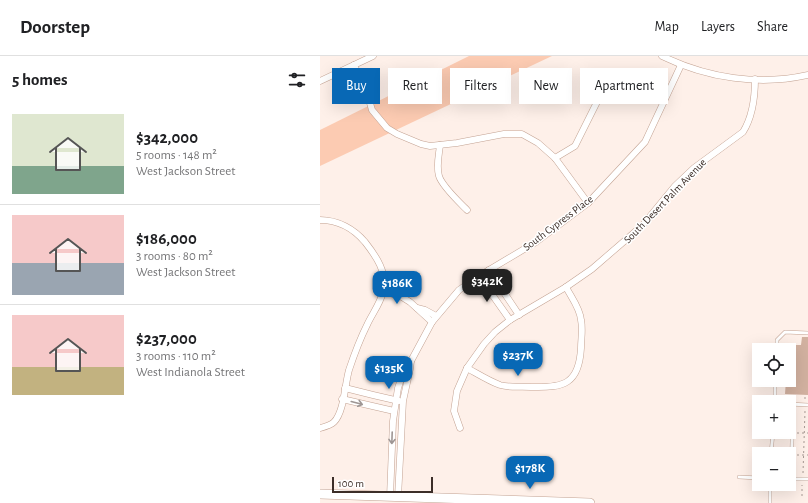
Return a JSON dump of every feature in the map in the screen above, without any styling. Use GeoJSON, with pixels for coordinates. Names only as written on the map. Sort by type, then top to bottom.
{"type":"FeatureCollection","features":[{"type":"Feature","properties":{"kind":"main road"},"geometry":{"type":"LineString","coordinates":[[320,494],[469,501],[590,503]]}},
{"type":"Feature","properties":{"kind":"street"},"geometry":{"type":"LineString","coordinates":[[320,81],[373,56]]}},
{"type":"Feature","properties":{"kind":"street"},"geometry":{"type":"LineString","coordinates":[[662,56],[681,65],[734,79],[778,79],[808,75]]}},
{"type":"Feature","properties":{"kind":"street"},"geometry":{"type":"LineString","coordinates":[[354,65],[367,93],[372,110],[386,128],[421,144],[430,146],[457,143],[513,133],[522,134],[538,143],[555,158],[588,203]]}},
{"type":"Feature","properties":{"kind":"street","name":"South Cypress Place"},"geometry":{"type":"LineString","coordinates":[[394,497],[394,411],[396,400],[405,367],[411,360],[434,319],[458,290],[536,242],[588,203],[645,142],[681,65]]}},
{"type":"Feature","properties":{"kind":"street","name":"South Desert Palm Avenue"},"geometry":{"type":"LineString","coordinates":[[460,428],[454,410],[458,390],[468,368],[484,344],[495,332],[510,320],[566,287],[592,269],[619,247],[643,225],[675,186],[694,168],[711,154],[743,132],[748,124],[752,105],[750,96],[753,79]]}},
{"type":"Feature","properties":{"kind":"street"},"geometry":{"type":"LineString","coordinates":[[555,158],[576,146],[596,104]]}},
{"type":"Feature","properties":{"kind":"street"},"geometry":{"type":"LineString","coordinates":[[440,145],[438,162],[439,177],[454,198],[467,210]]}},
{"type":"Feature","properties":{"kind":"street"},"geometry":{"type":"LineString","coordinates":[[320,220],[327,220],[355,231],[379,260],[384,277],[383,291],[360,340],[348,372],[340,412],[333,423],[320,428]]}},
{"type":"Feature","properties":{"kind":"street"},"geometry":{"type":"LineString","coordinates":[[489,270],[519,315]]}},
{"type":"Feature","properties":{"kind":"street"},"geometry":{"type":"LineString","coordinates":[[479,276],[510,320]]}},
{"type":"Feature","properties":{"kind":"street"},"geometry":{"type":"LineString","coordinates":[[468,368],[506,386],[555,386],[563,384],[572,378],[579,367],[581,320],[579,312],[566,287]]}},
{"type":"Feature","properties":{"kind":"street"},"geometry":{"type":"LineString","coordinates":[[383,291],[402,297],[417,308],[422,314],[434,319]]}},
{"type":"Feature","properties":{"kind":"street","name":"South Cypress Place"},"geometry":{"type":"LineString","coordinates":[[394,497],[403,401],[411,360]]}},
{"type":"Feature","properties":{"kind":"street"},"geometry":{"type":"LineString","coordinates":[[345,388],[403,401]]}},
{"type":"Feature","properties":{"kind":"street"},"geometry":{"type":"LineString","coordinates":[[378,408],[380,397]]}},
{"type":"Feature","properties":{"kind":"street"},"geometry":{"type":"LineString","coordinates":[[342,399],[394,411]]}},
{"type":"Feature","properties":{"kind":"lane"},"geometry":{"type":"LineString","coordinates":[[777,343],[777,340],[785,332],[808,333]]}},
{"type":"Feature","properties":{"kind":"lane"},"geometry":{"type":"LineString","coordinates":[[739,477],[752,478]]}},
{"type":"Feature","properties":{"kind":"lane"},"geometry":{"type":"LineString","coordinates":[[796,479],[808,479]]}},
{"type":"Feature","properties":{"kind":"lane"},"geometry":{"type":"LineString","coordinates":[[770,491],[770,503]]}},
{"type":"Feature","properties":{"kind":"path"},"geometry":{"type":"LineString","coordinates":[[802,496],[806,405],[805,395]]}},
{"type":"Feature","properties":{"kind":"path"},"geometry":{"type":"LineString","coordinates":[[796,432],[808,433]]}},
{"type":"Feature","properties":{"kind":"path"},"geometry":{"type":"LineString","coordinates":[[796,454],[808,455]]}},
{"type":"Feature","properties":{"kind":"shaded area"},"geometry":{"type":"Polygon","coordinates":[[[469,56],[552,56],[527,68],[519,68],[519,72],[511,75],[511,68],[450,68],[451,104],[320,166],[320,130],[372,104],[380,104],[380,100],[388,96],[388,104],[442,104],[442,69],[469,56]]]}},
{"type":"Feature","properties":{"kind":"building"},"geometry":{"type":"Polygon","coordinates":[[[802,337],[808,337],[808,395],[785,394],[786,387],[796,387],[796,345],[801,345],[802,337]]]}}]}
